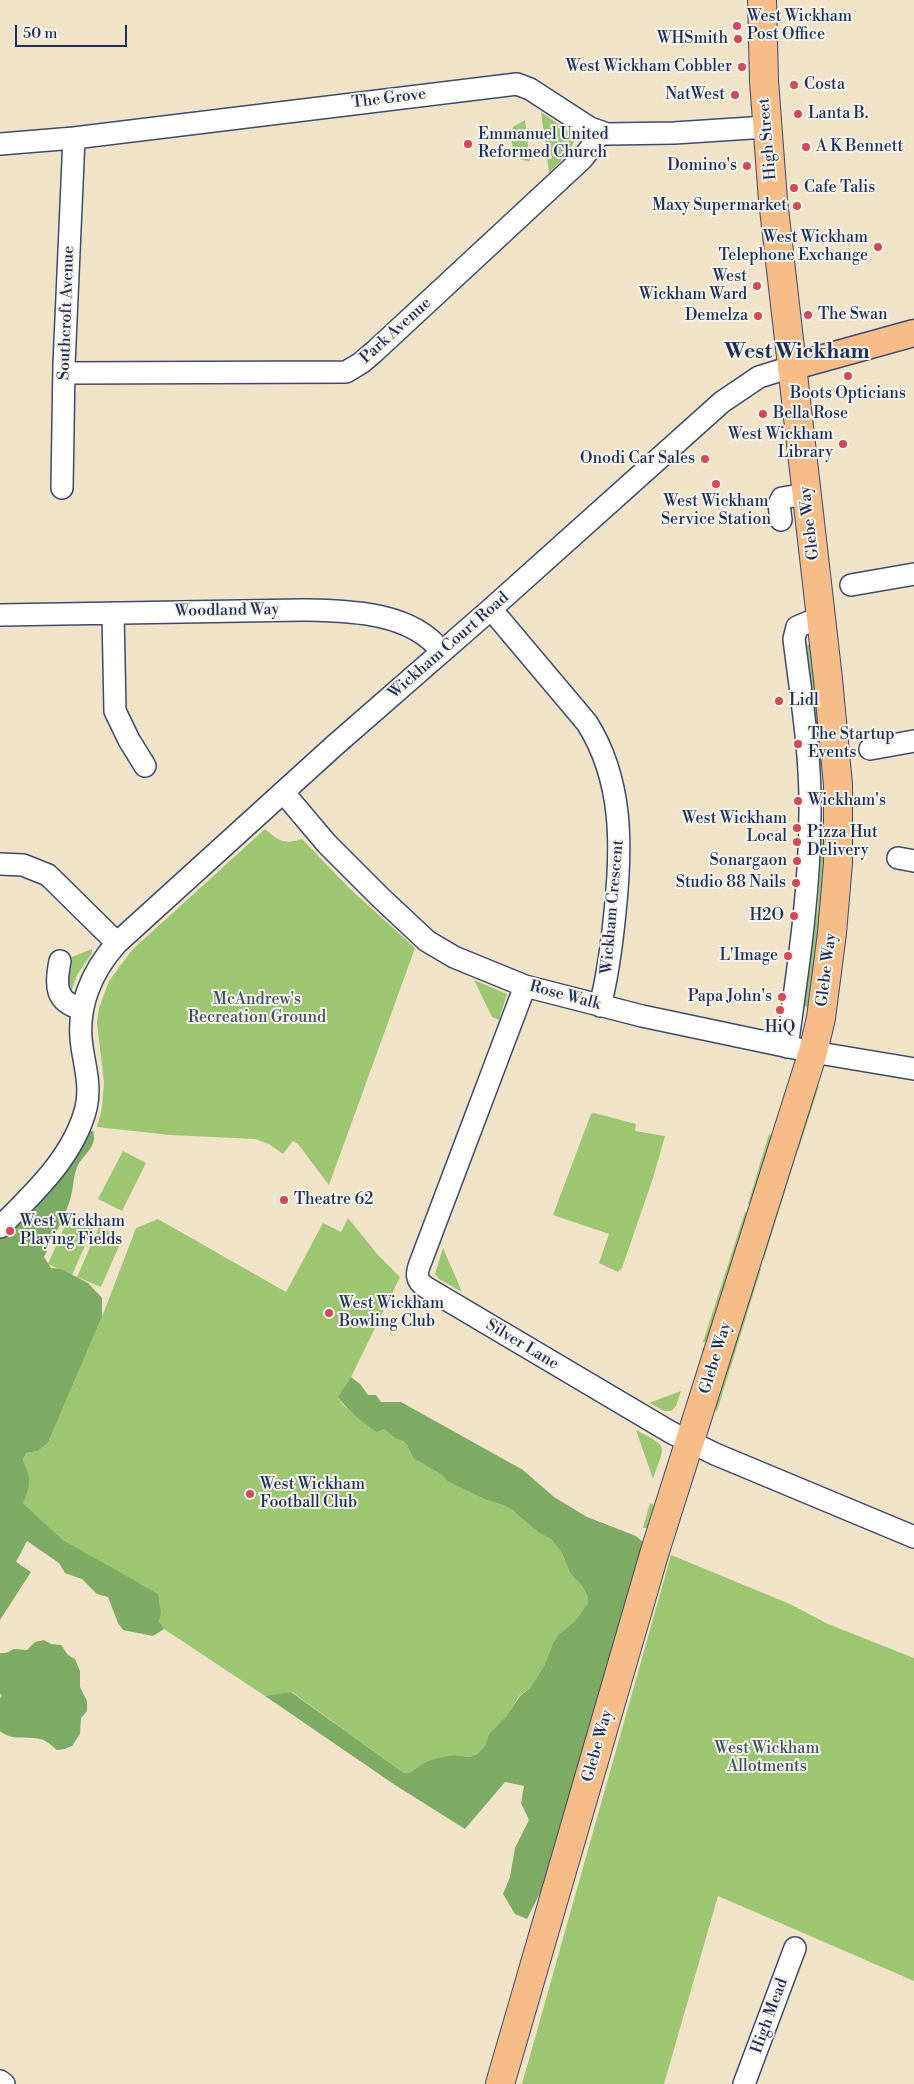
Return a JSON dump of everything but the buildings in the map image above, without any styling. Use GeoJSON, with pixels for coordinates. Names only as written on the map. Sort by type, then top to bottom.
{"type":"FeatureCollection","features":[{"type":"Feature","properties":{"kind":"highway","name":"High Street"},"geometry":{"type":"LineString","coordinates":[[762,0],[767,127],[791,367]]}},
{"type":"Feature","properties":{"kind":"highway","name":"Glebe Way"},"geometry":{"type":"LineString","coordinates":[[500,2084],[655,1551],[760,1213],[800,1050],[821,1018],[831,950],[838,863],[838,785],[821,619],[791,367]]}},
{"type":"Feature","properties":{"kind":"main road"},"geometry":{"type":"LineString","coordinates":[[791,367],[914,333]]}},
{"type":"Feature","properties":{"kind":"street","name":"The Grove"},"geometry":{"type":"LineString","coordinates":[[0,144],[74,138],[517,84],[530,89],[590,128],[600,132],[636,134],[767,127]]}},
{"type":"Feature","properties":{"kind":"street","name":"Park Avenue"},"geometry":{"type":"LineString","coordinates":[[64,372],[346,372],[367,358],[582,158],[600,132]]}},
{"type":"Feature","properties":{"kind":"street","name":"Southcroft Avenue"},"geometry":{"type":"LineString","coordinates":[[62,488],[64,372],[74,138]]}},
{"type":"Feature","properties":{"kind":"street","name":"Wickham Court Road"},"geometry":{"type":"LineString","coordinates":[[0,1227],[34,1193],[53,1170],[74,1136],[82,1118],[88,1090],[81,1031],[82,1009],[92,979],[117,943],[283,792],[722,402],[758,377],[791,367]]}},
{"type":"Feature","properties":{"kind":"street"},"geometry":{"type":"LineString","coordinates":[[781,520],[779,504],[782,498],[806,494]]}},
{"type":"Feature","properties":{"kind":"street"},"geometry":{"type":"LineString","coordinates":[[851,585],[914,574]]}},
{"type":"Feature","properties":{"kind":"street","name":"Wickham Crescent"},"geometry":{"type":"LineString","coordinates":[[491,609],[585,720],[598,742],[609,771],[618,810],[620,858],[612,946],[600,1006]]}},
{"type":"Feature","properties":{"kind":"street","name":"Woodland Way"},"geometry":{"type":"LineString","coordinates":[[0,615],[302,610],[362,613],[418,630],[442,652]]}},
{"type":"Feature","properties":{"kind":"street"},"geometry":{"type":"LineString","coordinates":[[113,613],[115,711],[129,740],[145,766]]}},
{"type":"Feature","properties":{"kind":"street","name":"Glebe Way"},"geometry":{"type":"LineString","coordinates":[[800,1050],[810,788],[808,748],[794,639],[798,627],[821,619]]}},
{"type":"Feature","properties":{"kind":"street"},"geometry":{"type":"LineString","coordinates":[[870,748],[914,741]]}},
{"type":"Feature","properties":{"kind":"street"},"geometry":{"type":"LineString","coordinates":[[810,788],[838,785]]}},
{"type":"Feature","properties":{"kind":"street","name":"Rose Walk"},"geometry":{"type":"LineString","coordinates":[[283,792],[358,876],[428,941],[454,957],[525,986],[600,1006],[800,1050],[914,1069]]}},
{"type":"Feature","properties":{"kind":"street"},"geometry":{"type":"LineString","coordinates":[[0,864],[23,865],[48,875],[117,943]]}},
{"type":"Feature","properties":{"kind":"street"},"geometry":{"type":"LineString","coordinates":[[60,961],[58,978],[61,998],[70,1005],[82,1009]]}},
{"type":"Feature","properties":{"kind":"street","name":"Silver Lane"},"geometry":{"type":"LineString","coordinates":[[525,986],[418,1269],[418,1281],[459,1308],[690,1442],[914,1537]]}},
{"type":"Feature","properties":{"kind":"street","name":"High Mead"},"geometry":{"type":"LineString","coordinates":[[744,2084],[795,1948]]}},
{"type":"Feature","properties":{"kind":"street"},"geometry":{"type":"LineString","coordinates":[[0,2081],[4,2084]]}},
{"type":"Feature","properties":{"kind":"green space"},"geometry":{"type":"Polygon","coordinates":[[[541,112],[567,130],[574,141],[569,153],[549,173],[541,112]]]}},
{"type":"Feature","properties":{"kind":"green space"},"geometry":{"type":"Polygon","coordinates":[[[525,120],[530,161],[522,160],[515,155],[510,136],[513,127],[525,120]]]}},
{"type":"Feature","properties":{"kind":"green space"},"geometry":{"type":"Polygon","coordinates":[[[812,644],[823,765],[818,766],[807,645],[812,644]]]}},
{"type":"Feature","properties":{"kind":"green space","name":"McAndrew's Recreation Ground"},"geometry":{"type":"Polygon","coordinates":[[[265,829],[282,841],[291,842],[302,839],[349,888],[415,948],[329,1185],[298,1144],[293,1141],[283,1154],[269,1144],[255,1139],[170,1135],[97,1127],[102,1108],[104,1082],[97,1023],[99,1008],[109,981],[132,950],[265,829]]]}},
{"type":"Feature","properties":{"kind":"green space"},"geometry":{"type":"Polygon","coordinates":[[[822,834],[827,834],[827,858],[809,1007],[804,1006],[818,904],[822,834]]]}},
{"type":"Feature","properties":{"kind":"green space"},"geometry":{"type":"Polygon","coordinates":[[[92,949],[92,953],[77,975],[71,992],[65,989],[72,957],[92,949]]]}},
{"type":"Feature","properties":{"kind":"green space"},"geometry":{"type":"Polygon","coordinates":[[[474,980],[507,994],[499,1020],[492,1017],[474,980]]]}},
{"type":"Feature","properties":{"kind":"green space"},"geometry":{"type":"Polygon","coordinates":[[[815,1085],[819,1086],[798,1151],[793,1149],[815,1085]]]}},
{"type":"Feature","properties":{"kind":"green space"},"geometry":{"type":"Polygon","coordinates":[[[594,1113],[636,1124],[635,1131],[665,1136],[653,1178],[622,1268],[618,1272],[599,1263],[609,1234],[553,1215],[591,1114],[594,1113]]]}},
{"type":"Feature","properties":{"kind":"green space"},"geometry":{"type":"Polygon","coordinates":[[[89,1131],[93,1131],[94,1141],[90,1150],[78,1165],[69,1203],[44,1257],[51,1268],[61,1269],[88,1283],[102,1298],[102,1317],[48,1443],[38,1451],[26,1453],[23,1460],[28,1472],[29,1482],[28,1491],[23,1503],[63,1540],[158,1594],[161,1613],[159,1621],[164,1629],[153,1636],[123,1630],[118,1623],[108,1597],[97,1594],[82,1579],[65,1573],[59,1563],[27,1541],[16,1562],[31,1572],[0,1620],[0,1238],[33,1206],[89,1131]]]}},
{"type":"Feature","properties":{"kind":"green space"},"geometry":{"type":"Polygon","coordinates":[[[769,1134],[773,1137],[752,1205],[748,1204],[769,1134]]]}},
{"type":"Feature","properties":{"kind":"green space"},"geometry":{"type":"Polygon","coordinates":[[[123,1151],[146,1163],[122,1211],[98,1199],[123,1151]]]}},
{"type":"Feature","properties":{"kind":"green space"},"geometry":{"type":"Polygon","coordinates":[[[790,1157],[795,1159],[764,1259],[759,1257],[790,1157]]]}},
{"type":"Feature","properties":{"kind":"green space"},"geometry":{"type":"Polygon","coordinates":[[[745,1212],[750,1213],[709,1342],[703,1342],[745,1212]]]}},
{"type":"Feature","properties":{"kind":"green space"},"geometry":{"type":"Polygon","coordinates":[[[70,1214],[94,1225],[72,1275],[48,1264],[70,1214]]]}},
{"type":"Feature","properties":{"kind":"green space","name":"West Wickham Football Club"},"geometry":{"type":"Polygon","coordinates":[[[348,1218],[378,1255],[400,1277],[351,1377],[338,1398],[343,1405],[370,1428],[384,1429],[396,1439],[403,1441],[413,1458],[442,1475],[447,1481],[512,1510],[539,1533],[551,1539],[562,1553],[570,1573],[582,1586],[588,1597],[588,1603],[575,1621],[559,1634],[553,1643],[544,1666],[530,1688],[519,1696],[507,1715],[489,1734],[485,1746],[477,1754],[470,1757],[454,1755],[422,1764],[411,1772],[404,1773],[292,1692],[265,1696],[164,1629],[159,1621],[92,1557],[63,1540],[23,1503],[23,1460],[26,1453],[38,1451],[48,1443],[102,1317],[136,1228],[158,1219],[286,1292],[323,1223],[341,1232],[348,1218]]]}},
{"type":"Feature","properties":{"kind":"green space"},"geometry":{"type":"Polygon","coordinates":[[[99,1227],[123,1237],[101,1287],[77,1277],[99,1227]]]}},
{"type":"Feature","properties":{"kind":"green space"},"geometry":{"type":"Polygon","coordinates":[[[443,1248],[462,1292],[439,1279],[435,1274],[443,1248]]]}},
{"type":"Feature","properties":{"kind":"green space"},"geometry":{"type":"Polygon","coordinates":[[[755,1267],[761,1269],[717,1411],[713,1409],[755,1267]]]}},
{"type":"Feature","properties":{"kind":"green space"},"geometry":{"type":"Polygon","coordinates":[[[351,1377],[360,1384],[368,1395],[376,1395],[381,1402],[401,1402],[523,1470],[554,1497],[587,1517],[636,1536],[644,1543],[544,1885],[527,1919],[515,1914],[503,1894],[510,1877],[515,1848],[529,1820],[521,1803],[524,1786],[505,1782],[465,1829],[395,1785],[265,1696],[291,1692],[404,1773],[411,1772],[422,1764],[434,1759],[454,1755],[470,1757],[477,1754],[485,1746],[489,1734],[507,1715],[520,1696],[530,1688],[544,1666],[553,1643],[559,1634],[575,1621],[588,1603],[588,1597],[582,1586],[570,1573],[562,1553],[551,1539],[539,1533],[512,1510],[447,1481],[442,1475],[413,1458],[403,1441],[396,1439],[384,1429],[377,1432],[367,1426],[351,1411],[338,1397],[351,1377]]]}},
{"type":"Feature","properties":{"kind":"green space"},"geometry":{"type":"Polygon","coordinates":[[[681,1391],[676,1406],[671,1411],[664,1411],[649,1403],[681,1391]]]}},
{"type":"Feature","properties":{"kind":"green space"},"geometry":{"type":"Polygon","coordinates":[[[636,1430],[655,1440],[662,1448],[653,1479],[636,1430]]]}},
{"type":"Feature","properties":{"kind":"green space"},"geometry":{"type":"Polygon","coordinates":[[[650,1503],[654,1505],[647,1528],[643,1528],[650,1503]]]}},
{"type":"Feature","properties":{"kind":"green space","name":"West Wickham Allotments"},"geometry":{"type":"Polygon","coordinates":[[[671,1555],[790,1604],[828,1624],[914,1658],[914,1981],[718,1896],[664,2084],[522,2084],[671,1555]]]}},
{"type":"Feature","properties":{"kind":"green space"},"geometry":{"type":"Polygon","coordinates":[[[44,1640],[51,1644],[61,1645],[68,1655],[75,1659],[80,1671],[80,1687],[87,1701],[87,1711],[81,1718],[80,1734],[72,1746],[65,1749],[57,1750],[42,1740],[9,1736],[0,1731],[0,1698],[2,1695],[0,1694],[0,1653],[6,1653],[14,1649],[27,1650],[35,1642],[44,1640]]]}},
{"type":"Feature","properties":{"kind":"place","name":"West Wickham Post Office"},"geometry":{"type":"Point","coordinates":[737,26]}},
{"type":"Feature","properties":{"kind":"place","name":"WHSmith"},"geometry":{"type":"Point","coordinates":[738,39]}},
{"type":"Feature","properties":{"kind":"place","name":"West Wickham Cobbler"},"geometry":{"type":"Point","coordinates":[742,67]}},
{"type":"Feature","properties":{"kind":"place","name":"Costa"},"geometry":{"type":"Point","coordinates":[794,85]}},
{"type":"Feature","properties":{"kind":"place","name":"NatWest"},"geometry":{"type":"Point","coordinates":[735,95]}},
{"type":"Feature","properties":{"kind":"place","name":"Lanta B."},"geometry":{"type":"Point","coordinates":[798,114]}},
{"type":"Feature","properties":{"kind":"place","name":"Emmanuel United Reformed Church"},"geometry":{"type":"Point","coordinates":[468,144]}},
{"type":"Feature","properties":{"kind":"place","name":"A K Bennett"},"geometry":{"type":"Point","coordinates":[806,147]}},
{"type":"Feature","properties":{"kind":"place","name":"Domino's"},"geometry":{"type":"Point","coordinates":[747,166]}},
{"type":"Feature","properties":{"kind":"place","name":"Cafe Talis"},"geometry":{"type":"Point","coordinates":[794,188]}},
{"type":"Feature","properties":{"kind":"place","name":"Maxy Supermarket"},"geometry":{"type":"Point","coordinates":[797,206]}},
{"type":"Feature","properties":{"kind":"place","name":"West Wickham Telephone Exchange"},"geometry":{"type":"Point","coordinates":[878,247]}},
{"type":"Feature","properties":{"kind":"place","name":"West Wickham Ward"},"geometry":{"type":"Point","coordinates":[757,286]}},
{"type":"Feature","properties":{"kind":"place","name":"The Swan"},"geometry":{"type":"Point","coordinates":[808,315]}},
{"type":"Feature","properties":{"kind":"place","name":"Demelza"},"geometry":{"type":"Point","coordinates":[758,316]}},
{"type":"Feature","properties":{"kind":"place","name":"Boots Opticians"},"geometry":{"type":"Point","coordinates":[848,376]}},
{"type":"Feature","properties":{"kind":"place","name":"Bella Rose"},"geometry":{"type":"Point","coordinates":[763,414]}},
{"type":"Feature","properties":{"kind":"place","name":"West Wickham Library"},"geometry":{"type":"Point","coordinates":[843,444]}},
{"type":"Feature","properties":{"kind":"place","name":"Onodi Car Sales"},"geometry":{"type":"Point","coordinates":[705,459]}},
{"type":"Feature","properties":{"kind":"place","name":"West Wickham Service Station"},"geometry":{"type":"Point","coordinates":[716,484]}},
{"type":"Feature","properties":{"kind":"place","name":"Lidl"},"geometry":{"type":"Point","coordinates":[779,701]}},
{"type":"Feature","properties":{"kind":"place","name":"The Startup Events"},"geometry":{"type":"Point","coordinates":[798,744]}},
{"type":"Feature","properties":{"kind":"place","name":"Wickham's"},"geometry":{"type":"Point","coordinates":[798,801]}},
{"type":"Feature","properties":{"kind":"place","name":"West Wickham Local"},"geometry":{"type":"Point","coordinates":[797,828]}},
{"type":"Feature","properties":{"kind":"place","name":"Pizza Hut Delivery"},"geometry":{"type":"Point","coordinates":[797,842]}},
{"type":"Feature","properties":{"kind":"place","name":"Sonargaon"},"geometry":{"type":"Point","coordinates":[797,861]}},
{"type":"Feature","properties":{"kind":"place","name":"Studio 88 Nails"},"geometry":{"type":"Point","coordinates":[796,883]}},
{"type":"Feature","properties":{"kind":"place","name":"H2O"},"geometry":{"type":"Point","coordinates":[794,916]}},
{"type":"Feature","properties":{"kind":"place","name":"L'Image"},"geometry":{"type":"Point","coordinates":[788,956]}},
{"type":"Feature","properties":{"kind":"place","name":"Papa John's"},"geometry":{"type":"Point","coordinates":[782,997]}},
{"type":"Feature","properties":{"kind":"place","name":"HiQ"},"geometry":{"type":"Point","coordinates":[780,1010]}},
{"type":"Feature","properties":{"kind":"place","name":"Theatre 62"},"geometry":{"type":"Point","coordinates":[284,1200]}},
{"type":"Feature","properties":{"kind":"place","name":"West Wickham Playing Fields"},"geometry":{"type":"Point","coordinates":[10,1231]}},
{"type":"Feature","properties":{"kind":"place","name":"West Wickham Bowling Club"},"geometry":{"type":"Point","coordinates":[329,1313]}},
{"type":"Feature","properties":{"kind":"place","name":"West Wickham Football Club"},"geometry":{"type":"Point","coordinates":[250,1494]}},
{"type":"Feature","properties":{"kind":"district","name":"West Wickham"},"geometry":{"type":"Point","coordinates":[797,353]}}]}
